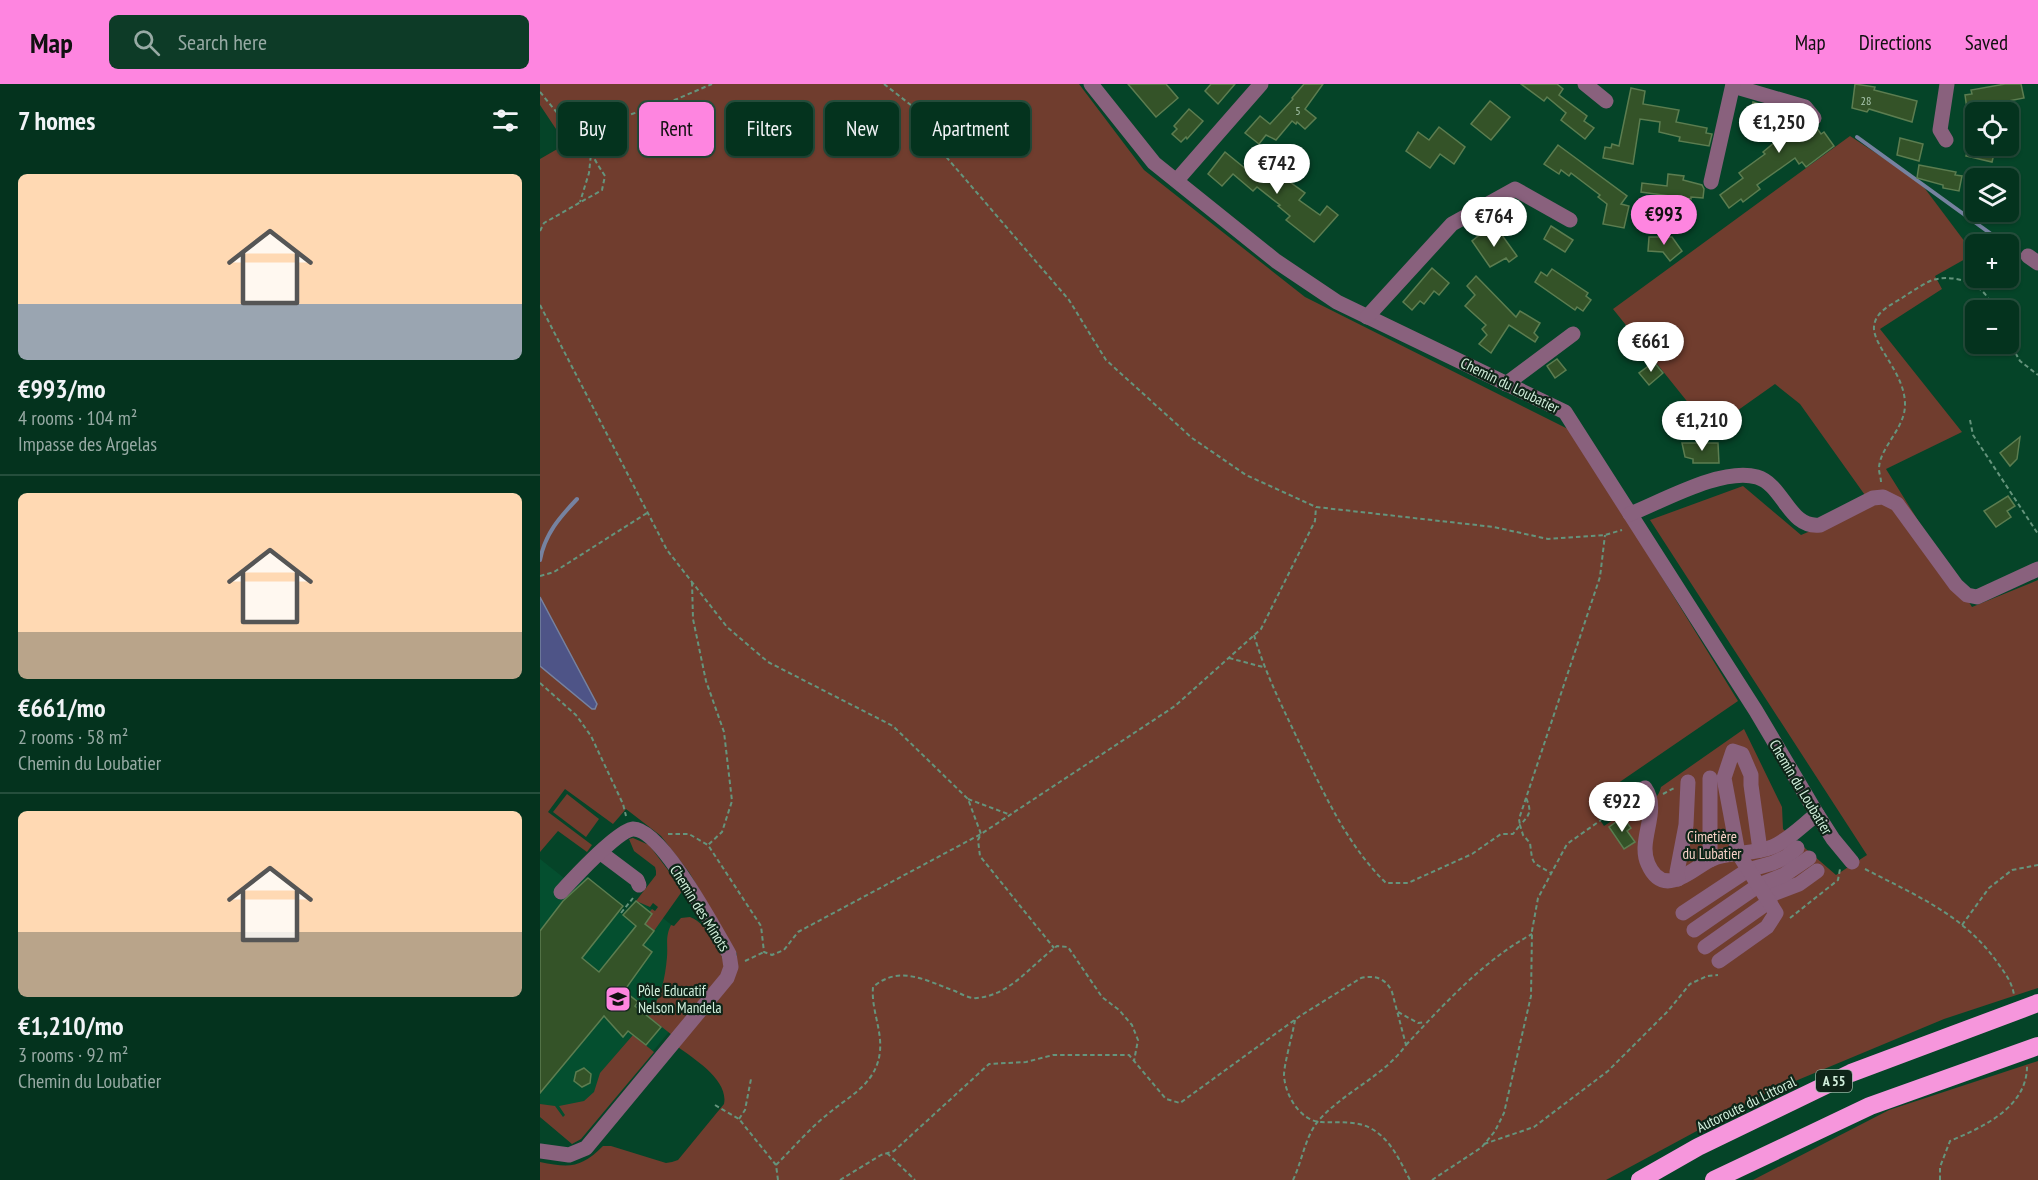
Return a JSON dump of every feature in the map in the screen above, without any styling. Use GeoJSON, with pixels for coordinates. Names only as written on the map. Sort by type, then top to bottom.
{"type":"FeatureCollection","features":[{"type":"Feature","properties":{"kind":"highway","name":"Autoroute du Littoral"},"geometry":{"type":"LineString","coordinates":[[1640,1180],[1698,1148],[1851,1073],[2037,1003]]}},
{"type":"Feature","properties":{"kind":"highway","name":"A 55"},"geometry":{"type":"LineString","coordinates":[[1714,1180],[1870,1106],[2038,1046]]}},
{"type":"Feature","properties":{"kind":"street","name":"Chemin du Loubatier"},"geometry":{"type":"LineString","coordinates":[[1091,84],[1154,163],[1276,261],[1337,302],[1565,412],[1756,711],[1817,814],[1849,859]]}},
{"type":"Feature","properties":{"kind":"street"},"geometry":{"type":"LineString","coordinates":[[1177,180],[1260,84]]}},
{"type":"Feature","properties":{"kind":"street"},"geometry":{"type":"LineString","coordinates":[[1585,84],[1606,101]]}},
{"type":"Feature","properties":{"kind":"street"},"geometry":{"type":"LineString","coordinates":[[1946,140],[1940,130],[1947,84]]}},
{"type":"Feature","properties":{"kind":"street"},"geometry":{"type":"LineString","coordinates":[[1711,182],[1733,85],[1805,106],[1814,118]]}},
{"type":"Feature","properties":{"kind":"street"},"geometry":{"type":"LineString","coordinates":[[1367,317],[1452,224],[1515,189],[1570,220]]}},
{"type":"Feature","properties":{"kind":"street"},"geometry":{"type":"LineString","coordinates":[[1506,384],[1573,334]]}},
{"type":"Feature","properties":{"kind":"street"},"geometry":{"type":"LineString","coordinates":[[1633,520],[1711,480],[1749,476],[1765,480],[1802,522],[1812,526],[1820,525],[1865,500],[1883,497],[1897,504],[1956,585],[1967,595],[1977,597],[2038,569]]}},
{"type":"Feature","properties":{"kind":"street"},"geometry":{"type":"LineString","coordinates":[[1721,967],[1774,920],[1776,913],[1738,853],[1724,778],[1733,751],[1742,754],[1752,776],[1750,785],[1760,850]]}},
{"type":"Feature","properties":{"kind":"street"},"geometry":{"type":"LineString","coordinates":[[1710,778],[1710,860]]}},
{"type":"Feature","properties":{"kind":"street"},"geometry":{"type":"LineString","coordinates":[[1678,879],[1677,872],[1686,825],[1688,782]]}},
{"type":"Feature","properties":{"kind":"street"},"geometry":{"type":"LineString","coordinates":[[1645,788],[1652,800],[1645,843],[1647,863],[1653,874],[1662,879],[1678,879],[1710,860],[1779,844],[1817,814]]}},
{"type":"Feature","properties":{"kind":"street"},"geometry":{"type":"LineString","coordinates":[[561,892],[581,869],[627,830]]}},
{"type":"Feature","properties":{"kind":"street","name":"Chemin des Minots"},"geometry":{"type":"LineString","coordinates":[[540,1151],[568,1155],[586,1148],[727,978],[731,967],[729,954],[682,875],[656,843],[639,830],[627,830]]}},
{"type":"Feature","properties":{"kind":"street"},"geometry":{"type":"LineString","coordinates":[[601,853],[637,880],[639,885]]}},
{"type":"Feature","properties":{"kind":"street"},"geometry":{"type":"LineString","coordinates":[[1683,914],[1748,870],[1786,857],[1808,859],[1799,884],[1765,894],[1695,930]]}},
{"type":"Feature","properties":{"kind":"street"},"geometry":{"type":"LineString","coordinates":[[1705,946],[1765,894]]}},
{"type":"Feature","properties":{"kind":"path"},"geometry":{"type":"LineString","coordinates":[[627,116],[677,99],[712,84]]}},
{"type":"Feature","properties":{"kind":"path"},"geometry":{"type":"LineString","coordinates":[[884,84],[916,109],[936,145],[1069,300],[1106,360],[1191,438],[1246,474],[1316,507],[1494,527],[1548,539],[1585,535],[1605,536],[1633,520]]}},
{"type":"Feature","properties":{"kind":"path"},"geometry":{"type":"LineString","coordinates":[[540,92],[558,113]]}},
{"type":"Feature","properties":{"kind":"path"},"geometry":{"type":"LineString","coordinates":[[580,202],[589,173],[591,156]]}},
{"type":"Feature","properties":{"kind":"path"},"geometry":{"type":"LineString","coordinates":[[540,231],[544,223],[602,190],[604,176],[592,156]]}},
{"type":"Feature","properties":{"kind":"path"},"geometry":{"type":"LineString","coordinates":[[1883,497],[1879,468],[1882,458],[1900,428],[1905,406],[1902,383],[1894,366],[1875,339],[1874,325],[1879,313],[1930,281],[1950,279],[1968,282],[1985,294],[1988,300]]}},
{"type":"Feature","properties":{"kind":"path"},"geometry":{"type":"LineString","coordinates":[[540,305],[667,550],[727,627],[768,662],[893,726],[968,799],[1009,815]]}},
{"type":"Feature","properties":{"kind":"path"},"geometry":{"type":"LineString","coordinates":[[2016,354],[2020,361],[2038,375]]}},
{"type":"Feature","properties":{"kind":"path"},"geometry":{"type":"LineString","coordinates":[[1970,420],[1973,435],[2038,534]]}},
{"type":"Feature","properties":{"kind":"path"},"geometry":{"type":"LineString","coordinates":[[731,967],[764,952],[772,955],[784,950],[798,932],[981,834],[1175,706],[1261,629],[1315,521],[1316,507]]}},
{"type":"Feature","properties":{"kind":"path"},"geometry":{"type":"LineString","coordinates":[[540,576],[554,572],[647,513]]}},
{"type":"Feature","properties":{"kind":"path"},"geometry":{"type":"LineString","coordinates":[[1551,873],[1533,862],[1530,857],[1530,843],[1523,835],[1519,819],[1600,577],[1605,536]]}},
{"type":"Feature","properties":{"kind":"path"},"geometry":{"type":"LineString","coordinates":[[692,582],[693,619],[706,681],[724,732],[732,801],[722,832],[708,845]]}},
{"type":"Feature","properties":{"kind":"path"},"geometry":{"type":"LineString","coordinates":[[1254,635],[1263,667],[1326,797],[1366,863],[1386,883],[1408,883],[1472,854],[1501,834],[1523,835]]}},
{"type":"Feature","properties":{"kind":"path"},"geometry":{"type":"LineString","coordinates":[[1229,658],[1263,667]]}},
{"type":"Feature","properties":{"kind":"path"},"geometry":{"type":"LineString","coordinates":[[540,683],[576,715],[591,736],[623,804],[627,830]]}},
{"type":"Feature","properties":{"kind":"path"},"geometry":{"type":"LineString","coordinates":[[1513,834],[1530,816],[1531,808],[1526,798]]}},
{"type":"Feature","properties":{"kind":"path"},"geometry":{"type":"LineString","coordinates":[[968,799],[981,834],[978,840],[980,856],[1054,948]]}},
{"type":"Feature","properties":{"kind":"path"},"geometry":{"type":"LineString","coordinates":[[1432,1180],[1463,1161],[1484,1144],[1495,1131],[1504,1113],[1531,996],[1532,934],[1538,898],[1567,844],[1601,820]]}},
{"type":"Feature","properties":{"kind":"path"},"geometry":{"type":"LineString","coordinates":[[656,843],[668,834],[689,834],[708,845],[761,926],[764,952]]}},
{"type":"Feature","properties":{"kind":"path"},"geometry":{"type":"LineString","coordinates":[[1784,922],[1838,880],[1840,865],[1849,859],[1947,912],[1984,943],[2013,984]]}},
{"type":"Feature","properties":{"kind":"path"},"geometry":{"type":"LineString","coordinates":[[1962,925],[1989,888],[2012,870],[2038,865]]}},
{"type":"Feature","properties":{"kind":"path"},"geometry":{"type":"LineString","coordinates":[[621,914],[638,891],[639,885]]}},
{"type":"Feature","properties":{"kind":"path"},"geometry":{"type":"LineString","coordinates":[[1293,1180],[1317,1122],[1390,1064],[1427,1022],[1511,946],[1532,934]]}},
{"type":"Feature","properties":{"kind":"path"},"geometry":{"type":"LineString","coordinates":[[776,1165],[829,1113],[865,1085],[877,1068],[880,1050],[872,999],[873,987],[885,977],[903,974],[974,999],[1016,983],[1054,948],[1068,946],[1102,997],[1119,1010],[1132,1025],[1138,1040],[1134,1062]]}},
{"type":"Feature","properties":{"kind":"path"},"geometry":{"type":"LineString","coordinates":[[1484,1144],[1534,1127],[1608,1071],[1668,1011],[1690,984],[1721,967]]}},
{"type":"Feature","properties":{"kind":"path"},"geometry":{"type":"LineString","coordinates":[[840,1180],[894,1151],[989,1064],[1026,1062],[1053,1055],[1129,1056],[1166,1100],[1180,1103],[1295,1020],[1361,978],[1371,976],[1389,984],[1406,1045]]}},
{"type":"Feature","properties":{"kind":"path"},"geometry":{"type":"LineString","coordinates":[[1398,1012],[1418,1023],[1427,1022]]}},
{"type":"Feature","properties":{"kind":"path"},"geometry":{"type":"LineString","coordinates":[[1295,1020],[1284,1074],[1290,1098],[1302,1114],[1317,1122],[1350,1122],[1371,1128],[1390,1144],[1410,1180]]}},
{"type":"Feature","properties":{"kind":"path"},"geometry":{"type":"LineString","coordinates":[[1940,1180],[1940,1167],[1950,1142],[2004,1113],[2019,1095],[2027,1075],[2027,1066]]}},
{"type":"Feature","properties":{"kind":"path"},"geometry":{"type":"LineString","coordinates":[[739,1119],[745,1110],[751,1079]]}},
{"type":"Feature","properties":{"kind":"path"},"geometry":{"type":"LineString","coordinates":[[715,1105],[739,1119],[776,1165],[778,1180]]}},
{"type":"Feature","properties":{"kind":"path"},"geometry":{"type":"LineString","coordinates":[[887,1153],[915,1180]]}},
{"type":"Feature","properties":{"kind":"shaded area","name":"Pôle Educatif Nelson Mandela"},"geometry":{"type":"Polygon","coordinates":[[[540,859],[564,878],[567,897],[584,875],[623,906],[619,912],[623,915],[636,901],[640,904],[644,903],[723,966],[581,1139],[572,1144],[540,1117],[540,859]]]}},
{"type":"Feature","properties":{"kind":"green space","name":"Cimetière du Lubatier"},"geometry":{"type":"Polygon","coordinates":[[[540,84],[1079,84],[1144,170],[1305,297],[1572,431],[1738,701],[1589,803],[1604,826],[1632,806],[1653,800],[1661,787],[1744,729],[1782,807],[1783,829],[1836,875],[1867,855],[1650,520],[1743,486],[1801,535],[1872,505],[1800,404],[1775,384],[1710,430],[1613,309],[1850,136],[1920,182],[1965,242],[1965,259],[1935,276],[1942,289],[1880,329],[1962,432],[1886,469],[1972,607],[2038,580],[2038,988],[1944,1019],[1769,1092],[1606,1180],[540,1180],[540,1162],[559,1165],[574,1164],[588,1159],[603,1146],[611,1146],[666,1163],[678,1160],[724,1104],[724,1095],[709,1071],[678,1047],[737,961],[737,954],[689,872],[661,836],[626,809],[613,824],[565,789],[548,812],[592,845],[587,852],[558,831],[540,852],[540,159],[558,149],[558,156],[627,156],[627,102],[558,102],[558,132],[540,105],[540,84]]]}},
{"type":"Feature","properties":{"kind":"green space"},"geometry":{"type":"Polygon","coordinates":[[[567,794],[599,819],[586,837],[553,812],[567,794]]]}},
{"type":"Feature","properties":{"kind":"green space"},"geometry":{"type":"Polygon","coordinates":[[[633,838],[649,845],[683,890],[654,931],[641,922],[652,909],[655,911],[658,907],[653,903],[650,907],[636,901],[656,875],[656,871],[655,867],[634,851],[629,839],[633,838]]]}},
{"type":"Feature","properties":{"kind":"green space"},"geometry":{"type":"Polygon","coordinates":[[[690,917],[703,926],[714,939],[725,970],[672,1035],[648,1016],[664,981],[669,929],[681,918],[690,917]]]}},
{"type":"Feature","properties":{"kind":"green space"},"geometry":{"type":"Polygon","coordinates":[[[633,1035],[654,1052],[581,1139],[572,1144],[540,1117],[540,1104],[555,1106],[563,1117],[565,1115],[559,1106],[584,1101],[594,1092],[600,1073],[633,1035]]]}},
{"type":"Feature","properties":{"kind":"green space"},"geometry":{"type":"Polygon","coordinates":[[[2038,1061],[2038,1180],[1753,1180],[1889,1110],[2038,1061]]]}},
{"type":"Feature","properties":{"kind":"water"},"geometry":{"type":"Polygon","coordinates":[[[540,597],[597,704],[595,709],[592,709],[540,666],[540,597]]]}},
{"type":"Feature","properties":{"kind":"building"},"geometry":{"type":"Polygon","coordinates":[[[1128,84],[1166,84],[1178,98],[1156,117],[1128,84]]]}},
{"type":"Feature","properties":{"kind":"building"},"geometry":{"type":"Polygon","coordinates":[[[1211,84],[1235,84],[1218,104],[1205,91],[1211,84]]]}},
{"type":"Feature","properties":{"kind":"building"},"geometry":{"type":"Polygon","coordinates":[[[1304,84],[1323,84],[1305,109],[1316,118],[1305,129],[1292,121],[1276,140],[1266,135],[1259,144],[1245,133],[1260,116],[1270,124],[1304,84]]]}},
{"type":"Feature","properties":{"kind":"building"},"geometry":{"type":"Polygon","coordinates":[[[1521,84],[1557,84],[1563,89],[1559,95],[1587,116],[1584,121],[1594,128],[1585,139],[1561,120],[1566,113],[1547,97],[1544,101],[1521,84]]]}},
{"type":"Feature","properties":{"kind":"building"},"geometry":{"type":"Polygon","coordinates":[[[1855,84],[1875,87],[1874,90],[1917,101],[1912,122],[1869,109],[1867,112],[1852,108],[1855,84]]]}},
{"type":"Feature","properties":{"kind":"building"},"geometry":{"type":"Polygon","coordinates":[[[2005,84],[2021,84],[2024,98],[2003,102],[1966,102],[1965,95],[1972,94],[1971,90],[2005,84]]]}},
{"type":"Feature","properties":{"kind":"building"},"geometry":{"type":"Polygon","coordinates":[[[1631,88],[1645,91],[1643,104],[1679,110],[1676,122],[1707,128],[1706,133],[1712,134],[1709,146],[1679,141],[1680,137],[1659,132],[1660,122],[1640,119],[1633,164],[1603,158],[1605,147],[1611,148],[1612,144],[1619,146],[1631,88]]]}},
{"type":"Feature","properties":{"kind":"building"},"geometry":{"type":"Polygon","coordinates":[[[1490,101],[1510,117],[1491,140],[1471,124],[1490,101]]]}},
{"type":"Feature","properties":{"kind":"building"},"geometry":{"type":"Polygon","coordinates":[[[1753,102],[1799,116],[1795,135],[1809,126],[1816,127],[1821,134],[1824,132],[1834,146],[1806,167],[1802,162],[1799,164],[1795,158],[1757,185],[1760,189],[1743,202],[1741,199],[1729,208],[1720,195],[1743,178],[1739,173],[1765,154],[1763,152],[1782,136],[1783,122],[1751,112],[1753,102]]]}},
{"type":"Feature","properties":{"kind":"building"},"geometry":{"type":"Polygon","coordinates":[[[1189,109],[1203,121],[1187,139],[1186,137],[1181,142],[1172,134],[1177,129],[1174,126],[1189,109]]]}},
{"type":"Feature","properties":{"kind":"building"},"geometry":{"type":"Polygon","coordinates":[[[1439,127],[1465,147],[1454,164],[1440,154],[1430,168],[1406,151],[1418,132],[1429,140],[1439,127]]]}},
{"type":"Feature","properties":{"kind":"building"},"geometry":{"type":"Polygon","coordinates":[[[1900,138],[1923,144],[1919,161],[1897,155],[1900,138]]]}},
{"type":"Feature","properties":{"kind":"building"},"geometry":{"type":"Polygon","coordinates":[[[1558,145],[1627,196],[1621,204],[1629,206],[1624,228],[1603,224],[1607,204],[1598,197],[1600,195],[1571,173],[1569,176],[1561,170],[1559,174],[1544,164],[1558,145]]]}},
{"type":"Feature","properties":{"kind":"building"},"geometry":{"type":"Polygon","coordinates":[[[1225,152],[1252,174],[1262,162],[1305,193],[1299,200],[1320,215],[1327,206],[1338,215],[1314,242],[1286,220],[1290,216],[1257,187],[1253,191],[1233,174],[1222,186],[1208,174],[1225,152]]]}},
{"type":"Feature","properties":{"kind":"building"},"geometry":{"type":"Polygon","coordinates":[[[1966,156],[1994,156],[1992,162],[1966,156]]]}},
{"type":"Feature","properties":{"kind":"building"},"geometry":{"type":"Polygon","coordinates":[[[1919,165],[1956,172],[1955,175],[1962,176],[1959,191],[1943,188],[1943,185],[1917,178],[1919,165]]]}},
{"type":"Feature","properties":{"kind":"building"},"geometry":{"type":"Polygon","coordinates":[[[1668,174],[1684,176],[1683,180],[1702,185],[1703,198],[1691,197],[1691,199],[1641,192],[1642,183],[1667,186],[1668,174]]]}},
{"type":"Feature","properties":{"kind":"building"},"geometry":{"type":"Polygon","coordinates":[[[1551,226],[1573,240],[1565,252],[1544,239],[1551,226]]]}},
{"type":"Feature","properties":{"kind":"building"},"geometry":{"type":"Polygon","coordinates":[[[1487,229],[1497,241],[1493,234],[1499,231],[1517,256],[1509,262],[1506,258],[1490,267],[1472,241],[1487,229]]]}},
{"type":"Feature","properties":{"kind":"building"},"geometry":{"type":"Polygon","coordinates":[[[1649,237],[1672,237],[1682,251],[1670,261],[1663,252],[1648,251],[1649,237]]]}},
{"type":"Feature","properties":{"kind":"building"},"geometry":{"type":"Polygon","coordinates":[[[1432,268],[1449,283],[1439,295],[1434,291],[1424,304],[1420,301],[1412,310],[1403,302],[1432,268]]]}},
{"type":"Feature","properties":{"kind":"building"},"geometry":{"type":"Polygon","coordinates":[[[1552,269],[1588,293],[1586,296],[1591,300],[1583,311],[1577,307],[1575,310],[1535,282],[1541,272],[1547,276],[1552,269]]]}},
{"type":"Feature","properties":{"kind":"building"},"geometry":{"type":"Polygon","coordinates":[[[1476,276],[1516,317],[1520,311],[1540,323],[1534,333],[1538,337],[1535,342],[1509,325],[1491,353],[1479,344],[1487,335],[1482,329],[1486,325],[1465,306],[1475,295],[1467,286],[1476,276]]]}},
{"type":"Feature","properties":{"kind":"building"},"geometry":{"type":"Polygon","coordinates":[[[1557,359],[1566,370],[1555,378],[1547,366],[1557,359]]]}},
{"type":"Feature","properties":{"kind":"building"},"geometry":{"type":"Polygon","coordinates":[[[1654,362],[1663,373],[1649,385],[1639,373],[1654,362]]]}},
{"type":"Feature","properties":{"kind":"building"},"geometry":{"type":"Polygon","coordinates":[[[2020,437],[2017,459],[2010,466],[2000,453],[2020,437]]]}},
{"type":"Feature","properties":{"kind":"building"},"geometry":{"type":"Polygon","coordinates":[[[1682,443],[1718,443],[1719,463],[1693,463],[1693,459],[1685,457],[1682,443]]]}},
{"type":"Feature","properties":{"kind":"building"},"geometry":{"type":"Polygon","coordinates":[[[2008,496],[2015,506],[2007,511],[2011,517],[1996,527],[1984,511],[2008,496]]]}},
{"type":"Feature","properties":{"kind":"building"},"geometry":{"type":"Polygon","coordinates":[[[1623,817],[1631,828],[1627,831],[1635,842],[1624,849],[1609,827],[1623,817]]]}},
{"type":"Feature","properties":{"kind":"building"},"geometry":{"type":"Polygon","coordinates":[[[588,878],[623,906],[582,958],[599,972],[636,926],[623,915],[636,901],[652,914],[645,924],[654,931],[643,945],[652,952],[624,991],[638,1002],[635,1006],[661,1027],[646,1045],[628,1031],[623,1037],[604,1016],[540,1093],[540,931],[563,901],[588,878]]]}},
{"type":"Feature","properties":{"kind":"building"},"geometry":{"type":"Polygon","coordinates":[[[584,1068],[591,1074],[590,1083],[582,1087],[574,1081],[576,1072],[584,1068]]]}},
{"type":"Feature","properties":{"kind":"waterway"},"geometry":{"type":"LineString","coordinates":[[1857,137],[1991,234]]}},
{"type":"Feature","properties":{"kind":"waterway"},"geometry":{"type":"LineString","coordinates":[[2019,254],[2023,257]]}},
{"type":"Feature","properties":{"kind":"waterway"},"geometry":{"type":"LineString","coordinates":[[540,560],[545,542],[554,527],[577,499]]}},
{"type":"Feature","properties":{"kind":"place","name":"Pôle Educatif Nelson Mandela"},"geometry":{"type":"Point","coordinates":[618,999]}}]}
